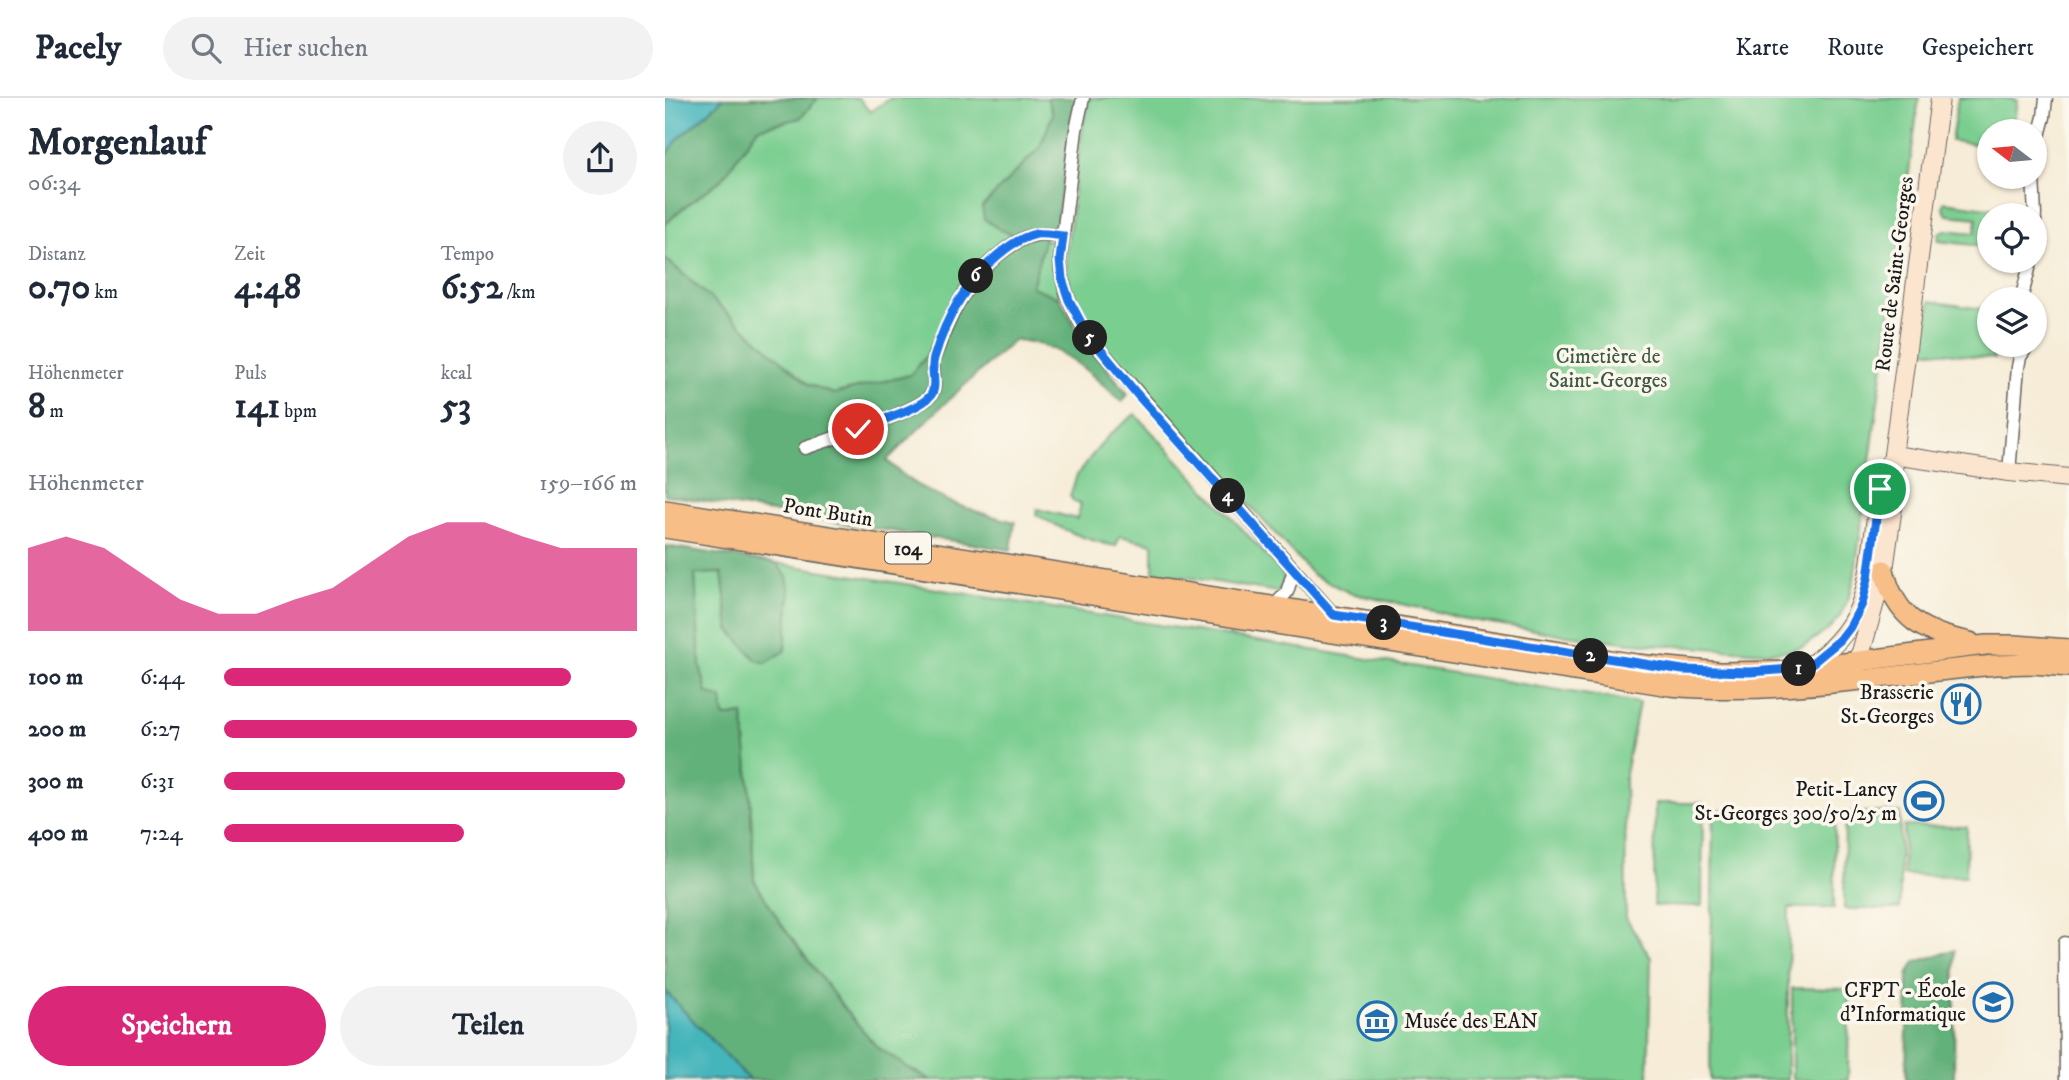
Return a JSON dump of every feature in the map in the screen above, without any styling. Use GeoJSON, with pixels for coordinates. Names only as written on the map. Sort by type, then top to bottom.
{"type":"FeatureCollection","features":[{"type":"Feature","properties":{"kind":"main road","name":"Pont Butin"},"geometry":{"type":"LineString","coordinates":[[665,510],[1150,595]]}},
{"type":"Feature","properties":{"kind":"main road","name":"Pont Butin"},"geometry":{"type":"LineString","coordinates":[[665,528],[1150,595]]}},
{"type":"Feature","properties":{"kind":"main road"},"geometry":{"type":"LineString","coordinates":[[1884,570],[1896,602],[1913,621],[1937,634],[1986,645]]}},
{"type":"Feature","properties":{"kind":"main road","name":"104"},"geometry":{"type":"LineString","coordinates":[[1150,595],[1274,606],[1673,668],[1750,672],[1806,668],[1986,645],[2069,649]]}},
{"type":"Feature","properties":{"kind":"main road","name":"104"},"geometry":{"type":"LineString","coordinates":[[1150,595],[1669,686],[1719,690],[1762,690],[1995,665],[2069,667]]}},
{"type":"Feature","properties":{"kind":"main road"},"geometry":{"type":"LineString","coordinates":[[1995,665],[2069,677]]}},
{"type":"Feature","properties":{"kind":"street"},"geometry":{"type":"LineString","coordinates":[[1083,98],[1076,130],[1060,260],[1062,279],[1069,300],[1086,332],[1136,393],[1334,615]]}},
{"type":"Feature","properties":{"kind":"street","name":"Route de Saint-Georges"},"geometry":{"type":"LineString","coordinates":[[1845,682],[1857,662],[1884,570],[1895,492],[1893,455],[1940,98]]}},
{"type":"Feature","properties":{"kind":"street"},"geometry":{"type":"LineString","coordinates":[[2043,119],[2046,98]]}},
{"type":"Feature","properties":{"kind":"street"},"geometry":{"type":"LineString","coordinates":[[805,448],[912,409],[930,397],[934,385],[934,358],[949,318],[969,284],[995,258],[1020,240],[1037,234],[1063,236]]}},
{"type":"Feature","properties":{"kind":"street"},"geometry":{"type":"LineString","coordinates":[[2009,472],[2020,357]]}},
{"type":"Feature","properties":{"kind":"street"},"geometry":{"type":"LineString","coordinates":[[1893,455],[2069,478]]}},
{"type":"Feature","properties":{"kind":"street","name":"Route de Saint-Georges"},"geometry":{"type":"LineString","coordinates":[[1806,668],[1840,640],[1862,604],[1880,489],[1893,455]]}},
{"type":"Feature","properties":{"kind":"street"},"geometry":{"type":"LineString","coordinates":[[1274,606],[1287,592],[1294,570]]}},
{"type":"Feature","properties":{"kind":"street"},"geometry":{"type":"LineString","coordinates":[[2065,943],[2066,1080]]}},
{"type":"Feature","properties":{"kind":"green space"},"geometry":{"type":"Polygon","coordinates":[[[724,98],[818,98],[800,118],[758,128],[722,179],[665,225],[665,158],[678,139],[724,98]]]}},
{"type":"Feature","properties":{"kind":"green space"},"geometry":{"type":"Polygon","coordinates":[[[818,98],[859,98],[870,112],[891,98],[1047,98],[1053,114],[1040,147],[982,207],[999,229],[1016,234],[1000,247],[942,322],[927,356],[910,375],[833,394],[808,384],[665,258],[665,225],[722,179],[758,128],[800,118],[818,98]]]}},
{"type":"Feature","properties":{"kind":"green space"},"geometry":{"type":"Polygon","coordinates":[[[1047,98],[1078,98],[1072,115],[1056,228],[1047,229],[1032,287],[1060,298],[1081,337],[1128,394],[1122,402],[1086,370],[1061,353],[1031,342],[1014,340],[887,460],[914,483],[946,500],[1015,522],[1011,550],[665,495],[665,258],[808,384],[833,394],[910,375],[927,356],[960,285],[1015,235],[984,219],[982,207],[1040,147],[1053,114],[1047,98]]]}},
{"type":"Feature","properties":{"kind":"green space","name":"Cimetière de Saint-Georges"},"geometry":{"type":"Polygon","coordinates":[[[1089,98],[1919,98],[1854,580],[1840,616],[1828,630],[1802,647],[1785,651],[1632,643],[1460,618],[1350,593],[1313,575],[1105,347],[1076,302],[1068,277],[1067,248],[1089,98]]]}},
{"type":"Feature","properties":{"kind":"green space"},"geometry":{"type":"Polygon","coordinates":[[[1958,98],[2017,100],[2015,119],[1977,119],[1977,144],[1951,141],[1958,98]]]}},
{"type":"Feature","properties":{"kind":"green space"},"geometry":{"type":"Polygon","coordinates":[[[1944,202],[1977,206],[1977,218],[1947,215],[1943,208],[1944,202]]]}},
{"type":"Feature","properties":{"kind":"green space"},"geometry":{"type":"Polygon","coordinates":[[[1977,218],[1977,246],[1938,241],[1939,233],[1945,230],[1975,233],[1977,218]]]}},
{"type":"Feature","properties":{"kind":"green space"},"geometry":{"type":"Polygon","coordinates":[[[1044,239],[1056,242],[1055,267],[1060,298],[1032,287],[1044,239]]]}},
{"type":"Feature","properties":{"kind":"green space"},"geometry":{"type":"Polygon","coordinates":[[[1930,301],[1977,308],[1977,357],[1923,350],[1930,301]]]}},
{"type":"Feature","properties":{"kind":"green space"},"geometry":{"type":"Polygon","coordinates":[[[1135,414],[1282,572],[1283,583],[1278,592],[1153,572],[1153,544],[1120,536],[1116,546],[1106,544],[1064,529],[1036,514],[1037,509],[1077,519],[1081,504],[1074,502],[1070,496],[1077,475],[1109,435],[1135,414]]]}},
{"type":"Feature","properties":{"kind":"green space"},"geometry":{"type":"Polygon","coordinates":[[[665,546],[776,563],[787,577],[790,593],[785,651],[766,663],[756,660],[729,629],[722,573],[695,574],[700,665],[707,693],[722,699],[724,717],[743,714],[754,880],[781,924],[846,1011],[876,1046],[931,1080],[749,1080],[665,991],[665,546]]]}},
{"type":"Feature","properties":{"kind":"green space"},"geometry":{"type":"Polygon","coordinates":[[[776,563],[1639,703],[1625,774],[1626,918],[1651,958],[1648,1080],[931,1080],[908,1068],[876,1046],[846,1011],[781,924],[754,880],[743,714],[724,717],[707,694],[700,665],[695,574],[722,573],[729,629],[766,663],[785,651],[790,593],[787,577],[776,563]]]}},
{"type":"Feature","properties":{"kind":"green space"},"geometry":{"type":"Polygon","coordinates":[[[1655,803],[1703,803],[1702,906],[1654,906],[1655,803]]]}},
{"type":"Feature","properties":{"kind":"green space"},"geometry":{"type":"Polygon","coordinates":[[[1713,810],[1835,811],[1834,908],[1789,908],[1787,1080],[1710,1080],[1713,810]]]}},
{"type":"Feature","properties":{"kind":"green space"},"geometry":{"type":"Polygon","coordinates":[[[1845,812],[1900,812],[1900,909],[1844,909],[1845,812]]]}},
{"type":"Feature","properties":{"kind":"green space"},"geometry":{"type":"Polygon","coordinates":[[[1904,826],[1967,827],[1966,876],[1903,875],[1904,826]]]}},
{"type":"Feature","properties":{"kind":"green space"},"geometry":{"type":"Polygon","coordinates":[[[1955,950],[1954,1080],[1906,1080],[1908,974],[1915,962],[1955,950]]]}},
{"type":"Feature","properties":{"kind":"green space"},"geometry":{"type":"Polygon","coordinates":[[[1792,988],[1849,989],[1848,1080],[1792,1080],[1792,988]]]}},
{"type":"Feature","properties":{"kind":"water"},"geometry":{"type":"Polygon","coordinates":[[[665,98],[724,98],[678,139],[665,158],[665,98]]]}},
{"type":"Feature","properties":{"kind":"water"},"geometry":{"type":"Polygon","coordinates":[[[665,991],[749,1080],[665,1080],[665,991]]]}},
{"type":"Feature","properties":{"kind":"place","name":"Brasserie St-Georges"},"geometry":{"type":"Point","coordinates":[1961,704]}},
{"type":"Feature","properties":{"kind":"place","name":"Petit-Lancy St-Georges 300/50/25 m"},"geometry":{"type":"Point","coordinates":[1924,801]}},
{"type":"Feature","properties":{"kind":"place","name":"CFPT - École d'Informatique"},"geometry":{"type":"Point","coordinates":[1993,1002]}},
{"type":"Feature","properties":{"kind":"place","name":"Musée des EAN"},"geometry":{"type":"Point","coordinates":[1377,1021]}},
{"type":"Feature","properties":{"kind":"route"},"geometry":{"type":"LineString","coordinates":[[858,429],[912,409],[930,397],[934,385],[932,364],[949,318],[963,292],[988,264],[1012,245],[1029,236],[1043,234],[1063,236],[1060,260],[1062,279],[1069,300],[1086,332],[1136,393],[1334,615],[1683,670],[1750,672],[1806,668],[1840,640],[1862,604],[1880,489]]}}]}
